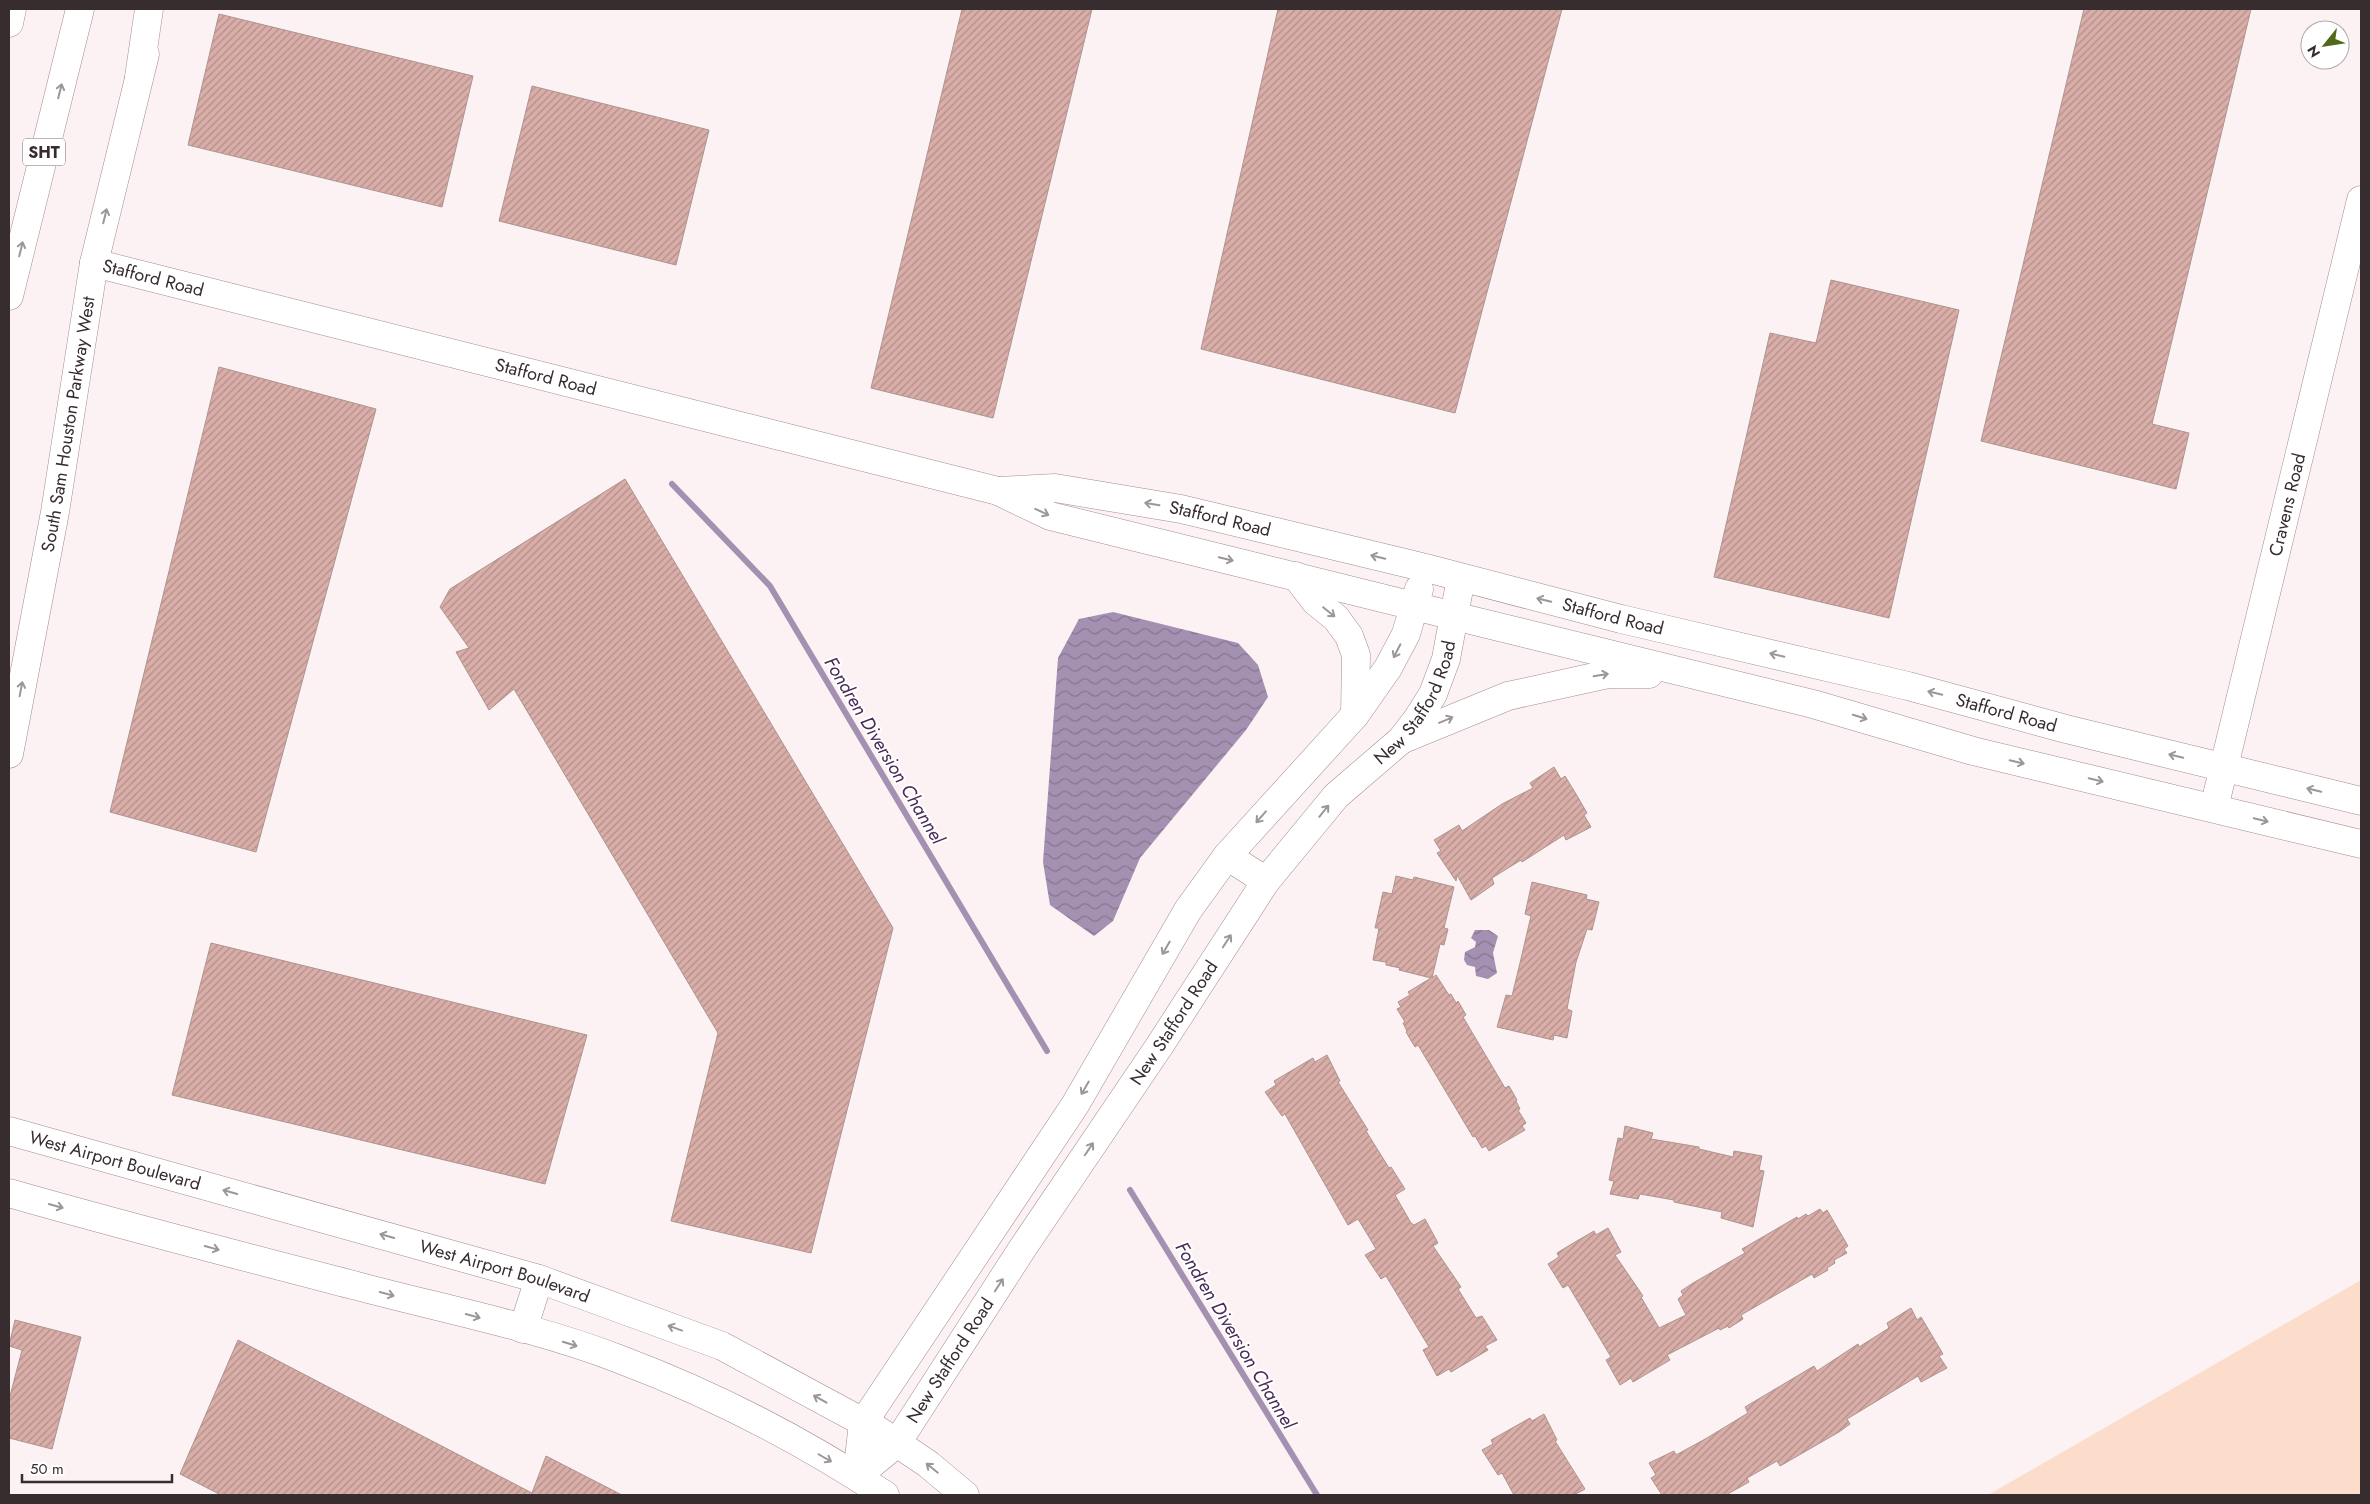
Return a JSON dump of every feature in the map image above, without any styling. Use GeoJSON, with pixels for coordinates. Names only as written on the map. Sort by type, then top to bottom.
{"type":"FeatureCollection","features":[{"type":"Feature","properties":{"kind":"main road"},"geometry":{"type":"LineString","coordinates":[[9,23],[12,9]]}},
{"type":"Feature","properties":{"kind":"main road","name":"SHT"},"geometry":{"type":"LineString","coordinates":[[9,296],[80,9]]}},
{"type":"Feature","properties":{"kind":"main road"},"geometry":{"type":"LineString","coordinates":[[139,77],[149,9]]}},
{"type":"Feature","properties":{"kind":"main road","name":"South Sam Houston Parkway West"},"geometry":{"type":"LineString","coordinates":[[9,754],[55,512],[94,264],[156,9]]}},
{"type":"Feature","properties":{"kind":"main road","name":"Cravens Road"},"geometry":{"type":"LineString","coordinates":[[2214,808],[2361,204]]}},
{"type":"Feature","properties":{"kind":"main road","name":"Stafford Road"},"geometry":{"type":"LineString","coordinates":[[94,264],[998,491],[1050,516],[1454,616]]}},
{"type":"Feature","properties":{"kind":"main road","name":"Stafford Road"},"geometry":{"type":"LineString","coordinates":[[998,491],[1055,488],[1181,509],[1426,568],[1622,620],[1915,688],[2066,729],[2361,801]]}},
{"type":"Feature","properties":{"kind":"main road","name":"New Stafford Road"},"geometry":{"type":"LineString","coordinates":[[863,1423],[1075,1105],[1188,910],[1227,856],[1355,716],[1388,668],[1406,634],[1426,568]]}},
{"type":"Feature","properties":{"kind":"main road"},"geometry":{"type":"LineString","coordinates":[[1296,576],[1315,601],[1336,618],[1349,636],[1356,655],[1355,716]]}},
{"type":"Feature","properties":{"kind":"main road","name":"New Stafford Road"},"geometry":{"type":"LineString","coordinates":[[857,1476],[897,1443],[1022,1249],[1160,1045],[1266,881],[1336,796],[1401,740],[1433,694],[1446,659],[1461,578]]}},
{"type":"Feature","properties":{"kind":"main road"},"geometry":{"type":"LineString","coordinates":[[1454,616],[1813,704],[1973,752],[2361,844]]}},
{"type":"Feature","properties":{"kind":"main road"},"geometry":{"type":"LineString","coordinates":[[1401,740],[1508,696],[1548,685],[1608,674],[1694,674]]}},
{"type":"Feature","properties":{"kind":"main road"},"geometry":{"type":"LineString","coordinates":[[1227,856],[1266,881]]}},
{"type":"Feature","properties":{"kind":"main road"},"geometry":{"type":"LineString","coordinates":[[9,1120],[58,1145]]}},
{"type":"Feature","properties":{"kind":"main road","name":"West Airport Boulevard"},"geometry":{"type":"LineString","coordinates":[[9,1131],[539,1279],[722,1346],[897,1443],[928,1464],[965,1495]]}},
{"type":"Feature","properties":{"kind":"main road"},"geometry":{"type":"LineString","coordinates":[[13,1196],[523,1330],[617,1358],[711,1397],[797,1442],[857,1476],[885,1495]]}},
{"type":"Feature","properties":{"kind":"main road"},"geometry":{"type":"LineString","coordinates":[[523,1330],[539,1279]]}},
{"type":"Feature","properties":{"kind":"main road"},"geometry":{"type":"LineString","coordinates":[[857,1476],[863,1423]]}},
{"type":"Feature","properties":{"kind":"shaded area"},"geometry":{"type":"Polygon","coordinates":[[[2361,1280],[2361,1495],[1988,1495],[2361,1280]]]}},
{"type":"Feature","properties":{"kind":"water"},"geometry":{"type":"Polygon","coordinates":[[[1113,612],[1238,643],[1258,665],[1268,697],[1246,730],[1140,858],[1113,921],[1094,936],[1050,905],[1043,862],[1058,658],[1079,619],[1113,612]]]}},
{"type":"Feature","properties":{"kind":"water"},"geometry":{"type":"Polygon","coordinates":[[[1475,930],[1489,930],[1498,936],[1493,953],[1497,973],[1488,979],[1476,976],[1475,967],[1467,965],[1464,960],[1465,952],[1475,947],[1476,942],[1471,938],[1475,930]]]}},
{"type":"Feature","properties":{"kind":"building"},"geometry":{"type":"Polygon","coordinates":[[[962,9],[1092,9],[993,418],[871,388],[962,9]]]}},
{"type":"Feature","properties":{"kind":"building"},"geometry":{"type":"Polygon","coordinates":[[[1278,9],[1562,9],[1455,413],[1201,349],[1278,9]]]}},
{"type":"Feature","properties":{"kind":"building"},"geometry":{"type":"Polygon","coordinates":[[[2084,9],[2251,9],[2152,424],[2189,433],[2176,489],[1981,441],[2084,9]]]}},
{"type":"Feature","properties":{"kind":"building"},"geometry":{"type":"Polygon","coordinates":[[[219,14],[473,76],[442,207],[188,145],[219,14]]]}},
{"type":"Feature","properties":{"kind":"building"},"geometry":{"type":"Polygon","coordinates":[[[532,86],[709,130],[676,265],[499,221],[532,86]]]}},
{"type":"Feature","properties":{"kind":"building"},"geometry":{"type":"Polygon","coordinates":[[[1831,280],[1959,310],[1889,618],[1714,577],[1770,333],[1816,343],[1831,280]]]}},
{"type":"Feature","properties":{"kind":"building"},"geometry":{"type":"Polygon","coordinates":[[[219,367],[376,409],[256,852],[110,812],[219,367]]]}},
{"type":"Feature","properties":{"kind":"building"},"geometry":{"type":"Polygon","coordinates":[[[625,479],[893,928],[811,1253],[671,1221],[718,1033],[514,689],[489,710],[456,652],[469,648],[440,607],[450,589],[625,479]]]}},
{"type":"Feature","properties":{"kind":"building"},"geometry":{"type":"Polygon","coordinates":[[[1554,767],[1561,779],[1565,776],[1587,813],[1584,815],[1591,827],[1566,840],[1564,835],[1522,862],[1521,860],[1492,878],[1494,884],[1471,900],[1457,875],[1456,881],[1437,853],[1441,851],[1434,840],[1459,825],[1462,831],[1502,804],[1533,788],[1530,783],[1554,767]]]}},
{"type":"Feature","properties":{"kind":"building"},"geometry":{"type":"Polygon","coordinates":[[[1396,876],[1413,880],[1414,877],[1454,887],[1444,928],[1448,929],[1444,945],[1440,944],[1432,978],[1436,975],[1449,995],[1451,994],[1456,1003],[1458,1001],[1466,1015],[1463,1017],[1505,1088],[1509,1086],[1517,1100],[1520,1109],[1518,1110],[1526,1123],[1522,1126],[1525,1130],[1489,1151],[1486,1146],[1482,1148],[1475,1136],[1473,1137],[1418,1045],[1415,1047],[1406,1032],[1403,1023],[1405,1022],[1397,1009],[1401,1007],[1398,1002],[1410,995],[1408,992],[1431,978],[1399,970],[1400,968],[1386,965],[1386,962],[1373,960],[1379,928],[1375,928],[1383,892],[1392,894],[1396,876]]]}},
{"type":"Feature","properties":{"kind":"building"},"geometry":{"type":"Polygon","coordinates":[[[1532,882],[1587,895],[1586,899],[1599,902],[1592,930],[1587,929],[1576,962],[1567,1009],[1572,1011],[1567,1038],[1554,1035],[1553,1040],[1497,1027],[1506,995],[1512,996],[1520,963],[1531,916],[1525,914],[1532,882]]]}},
{"type":"Feature","properties":{"kind":"building"},"geometry":{"type":"Polygon","coordinates":[[[211,943],[587,1035],[545,1184],[172,1095],[211,943]]]}},
{"type":"Feature","properties":{"kind":"building"},"geometry":{"type":"Polygon","coordinates":[[[1327,1055],[1340,1081],[1338,1082],[1368,1130],[1366,1131],[1389,1168],[1391,1167],[1405,1189],[1395,1195],[1411,1223],[1414,1225],[1425,1219],[1438,1243],[1433,1246],[1461,1287],[1458,1289],[1476,1318],[1482,1316],[1497,1340],[1485,1346],[1488,1350],[1451,1372],[1449,1369],[1437,1376],[1423,1350],[1429,1347],[1386,1276],[1381,1279],[1365,1255],[1376,1249],[1366,1232],[1358,1219],[1348,1225],[1285,1114],[1282,1116],[1265,1092],[1276,1085],[1274,1081],[1313,1058],[1315,1062],[1327,1055]]]}},
{"type":"Feature","properties":{"kind":"building"},"geometry":{"type":"Polygon","coordinates":[[[1625,1126],[1653,1133],[1651,1139],[1699,1147],[1699,1149],[1733,1157],[1734,1151],[1762,1156],[1759,1170],[1764,1171],[1753,1227],[1721,1218],[1722,1212],[1674,1202],[1674,1200],[1640,1194],[1638,1199],[1610,1194],[1614,1181],[1609,1180],[1618,1138],[1623,1139],[1625,1126]]]}},
{"type":"Feature","properties":{"kind":"building"},"geometry":{"type":"Polygon","coordinates":[[[1820,1209],[1823,1213],[1827,1210],[1848,1246],[1844,1249],[1847,1253],[1834,1260],[1835,1263],[1827,1268],[1828,1270],[1814,1278],[1812,1274],[1741,1315],[1743,1319],[1729,1328],[1728,1326],[1720,1330],[1719,1328],[1667,1355],[1670,1360],[1633,1382],[1631,1378],[1620,1385],[1606,1360],[1611,1357],[1568,1285],[1563,1288],[1548,1264],[1559,1257],[1557,1253],[1570,1245],[1594,1231],[1596,1235],[1608,1228],[1621,1252],[1615,1255],[1643,1296],[1641,1297],[1659,1328],[1686,1315],[1678,1299],[1683,1295],[1681,1291],[1745,1253],[1742,1249],[1797,1217],[1798,1219],[1806,1214],[1808,1216],[1820,1209]]]}},
{"type":"Feature","properties":{"kind":"building"},"geometry":{"type":"Polygon","coordinates":[[[1911,1308],[1917,1320],[1921,1317],[1943,1354],[1939,1356],[1947,1368],[1921,1382],[1918,1376],[1847,1419],[1850,1424],[1839,1432],[1780,1466],[1777,1461],[1747,1478],[1749,1482],[1726,1495],[1662,1495],[1651,1478],[1656,1475],[1649,1463],[1674,1451],[1676,1455],[1707,1438],[1748,1413],[1745,1407],[1814,1366],[1817,1371],[1858,1344],[1859,1347],[1889,1328],[1887,1323],[1911,1308]]]}},
{"type":"Feature","properties":{"kind":"building"},"geometry":{"type":"Polygon","coordinates":[[[15,1320],[81,1337],[52,1449],[9,1438],[9,1400],[22,1350],[9,1346],[15,1320]]]}},
{"type":"Feature","properties":{"kind":"building"},"geometry":{"type":"Polygon","coordinates":[[[238,1340],[532,1493],[546,1456],[622,1495],[221,1495],[180,1474],[238,1340]]]}},
{"type":"Feature","properties":{"kind":"building"},"geometry":{"type":"Polygon","coordinates":[[[1544,1414],[1557,1440],[1555,1441],[1585,1489],[1574,1495],[1514,1495],[1502,1473],[1498,1475],[1482,1450],[1493,1444],[1491,1440],[1530,1418],[1532,1421],[1544,1414]]]}},
{"type":"Feature","properties":{"kind":"waterway","name":"Fondren Diversion Channel"},"geometry":{"type":"LineString","coordinates":[[672,484],[770,586],[1047,1051]]}},
{"type":"Feature","properties":{"kind":"waterway","name":"Fondren Diversion Channel"},"geometry":{"type":"LineString","coordinates":[[1130,1190],[1317,1495]]}}]}
